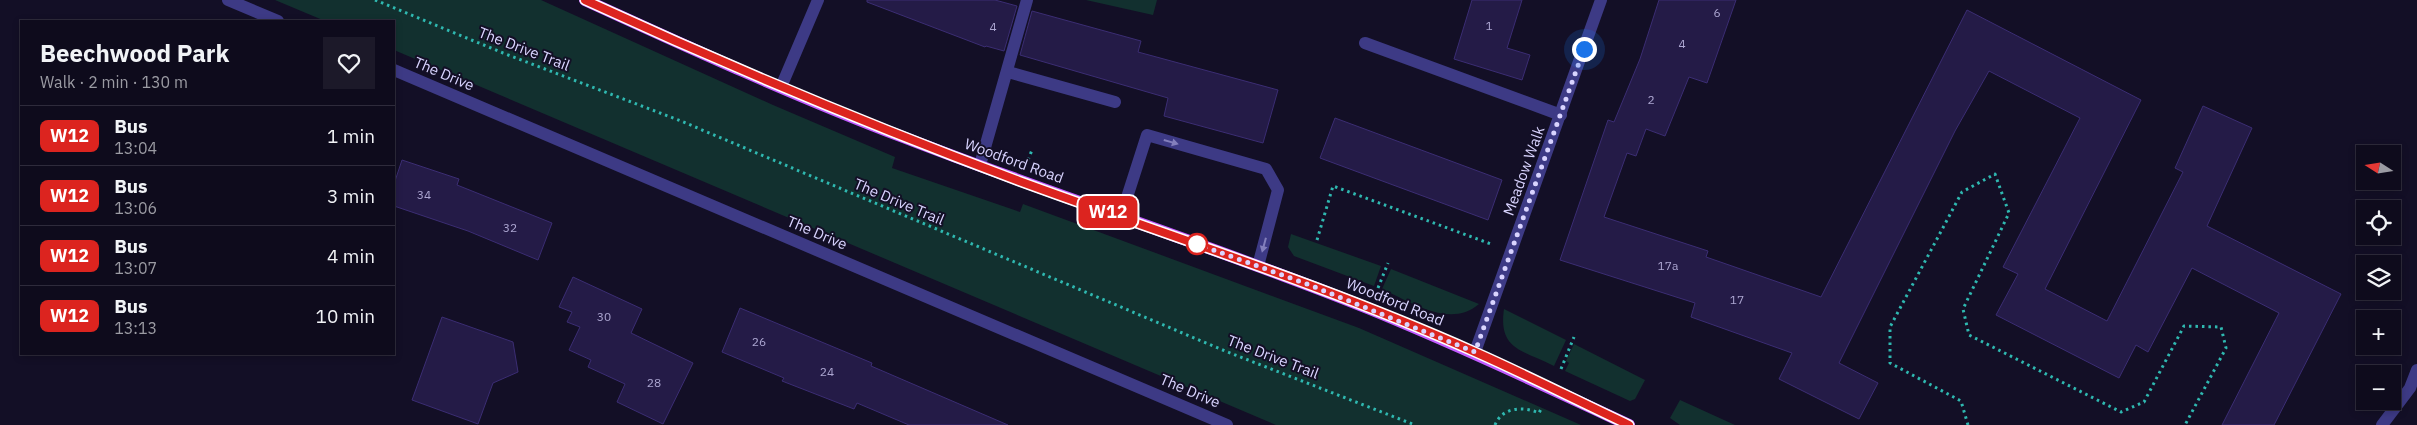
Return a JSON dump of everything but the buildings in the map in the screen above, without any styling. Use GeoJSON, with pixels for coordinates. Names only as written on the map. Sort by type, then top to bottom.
{"type":"FeatureCollection","features":[{"type":"Feature","properties":{"kind":"main road","name":"Woodford Road"},"geometry":{"type":"LineString","coordinates":[[585,0],[781,87],[903,137],[1258,266],[1475,352],[1629,425]]}},
{"type":"Feature","properties":{"kind":"street"},"geometry":{"type":"LineString","coordinates":[[228,0],[276,20]]}},
{"type":"Feature","properties":{"kind":"street"},"geometry":{"type":"LineString","coordinates":[[781,87],[818,0]]}},
{"type":"Feature","properties":{"kind":"street"},"geometry":{"type":"LineString","coordinates":[[980,165],[1027,0]]}},
{"type":"Feature","properties":{"kind":"street","name":"Meadow Walk"},"geometry":{"type":"LineString","coordinates":[[1475,352],[1601,0]]}},
{"type":"Feature","properties":{"kind":"street"},"geometry":{"type":"LineString","coordinates":[[1365,43],[1561,115]]}},
{"type":"Feature","properties":{"kind":"street","name":"The Drive"},"geometry":{"type":"LineString","coordinates":[[395,70],[1227,425]]}},
{"type":"Feature","properties":{"kind":"street"},"geometry":{"type":"LineString","coordinates":[[1008,72],[1115,102]]}},
{"type":"Feature","properties":{"kind":"street"},"geometry":{"type":"LineString","coordinates":[[1121,216],[1147,135],[1266,169],[1278,190],[1258,266]]}},
{"type":"Feature","properties":{"kind":"street"},"geometry":{"type":"LineString","coordinates":[[2382,425],[2410,388],[2417,370]]}},
{"type":"Feature","properties":{"kind":"path","name":"The Drive Trail"},"geometry":{"type":"LineString","coordinates":[[375,0],[503,54],[681,121],[1216,347],[1415,425]]}},
{"type":"Feature","properties":{"kind":"path"},"geometry":{"type":"LineString","coordinates":[[1028,160],[1032,150]]}},
{"type":"Feature","properties":{"kind":"path"},"geometry":{"type":"LineString","coordinates":[[1968,425],[1961,401],[1890,363],[1890,327],[1962,192],[1995,174],[2009,213],[1963,309],[1969,335],[2121,412],[2144,402],[2184,326],[2221,327],[2226,348],[2185,425]]}},
{"type":"Feature","properties":{"kind":"path"},"geometry":{"type":"LineString","coordinates":[[1316,240],[1333,186],[1500,248]]}},
{"type":"Feature","properties":{"kind":"path"},"geometry":{"type":"LineString","coordinates":[[1561,370],[1563,360],[1574,338]]}},
{"type":"Feature","properties":{"kind":"path"},"geometry":{"type":"LineString","coordinates":[[1495,425],[1498,418],[1510,410],[1530,409],[1539,413],[1542,408]]}},
{"type":"Feature","properties":{"kind":"green space"},"geometry":{"type":"Polygon","coordinates":[[[275,0],[541,0],[773,105],[895,157],[892,168],[1020,212],[1023,204],[1359,328],[1581,425],[1276,425],[395,50],[395,20],[323,20],[275,0]]]}},
{"type":"Feature","properties":{"kind":"green space"},"geometry":{"type":"Polygon","coordinates":[[[1086,0],[1157,0],[1153,15],[1086,0]]]}},
{"type":"Feature","properties":{"kind":"green space"},"geometry":{"type":"Polygon","coordinates":[[[1291,234],[1381,266],[1374,286],[1294,256],[1288,247],[1291,234]]]}},
{"type":"Feature","properties":{"kind":"green space"},"geometry":{"type":"Polygon","coordinates":[[[1391,269],[1479,304],[1468,311],[1456,314],[1430,311],[1382,289],[1391,269]]]}},
{"type":"Feature","properties":{"kind":"green space"},"geometry":{"type":"Polygon","coordinates":[[[1504,309],[1566,340],[1554,366],[1523,352],[1509,341],[1503,323],[1504,309]]]}},
{"type":"Feature","properties":{"kind":"green space"},"geometry":{"type":"Polygon","coordinates":[[[1574,344],[1645,380],[1635,399],[1630,401],[1565,371],[1569,363],[1566,361],[1574,344]]]}},
{"type":"Feature","properties":{"kind":"green space"},"geometry":{"type":"Polygon","coordinates":[[[1680,400],[1735,425],[1680,425],[1670,418],[1680,400]]]}},
{"type":"Feature","properties":{"kind":"bus line","name":"W12"},"geometry":{"type":"LineString","coordinates":[[585,0],[781,87],[903,137],[1307,284],[1370,309],[1475,352],[1629,425]]}},
{"type":"Feature","properties":{"kind":"route"},"geometry":{"type":"LineString","coordinates":[[1197,244],[1307,284],[1475,352],[1495,301],[1584,49]]}}]}
